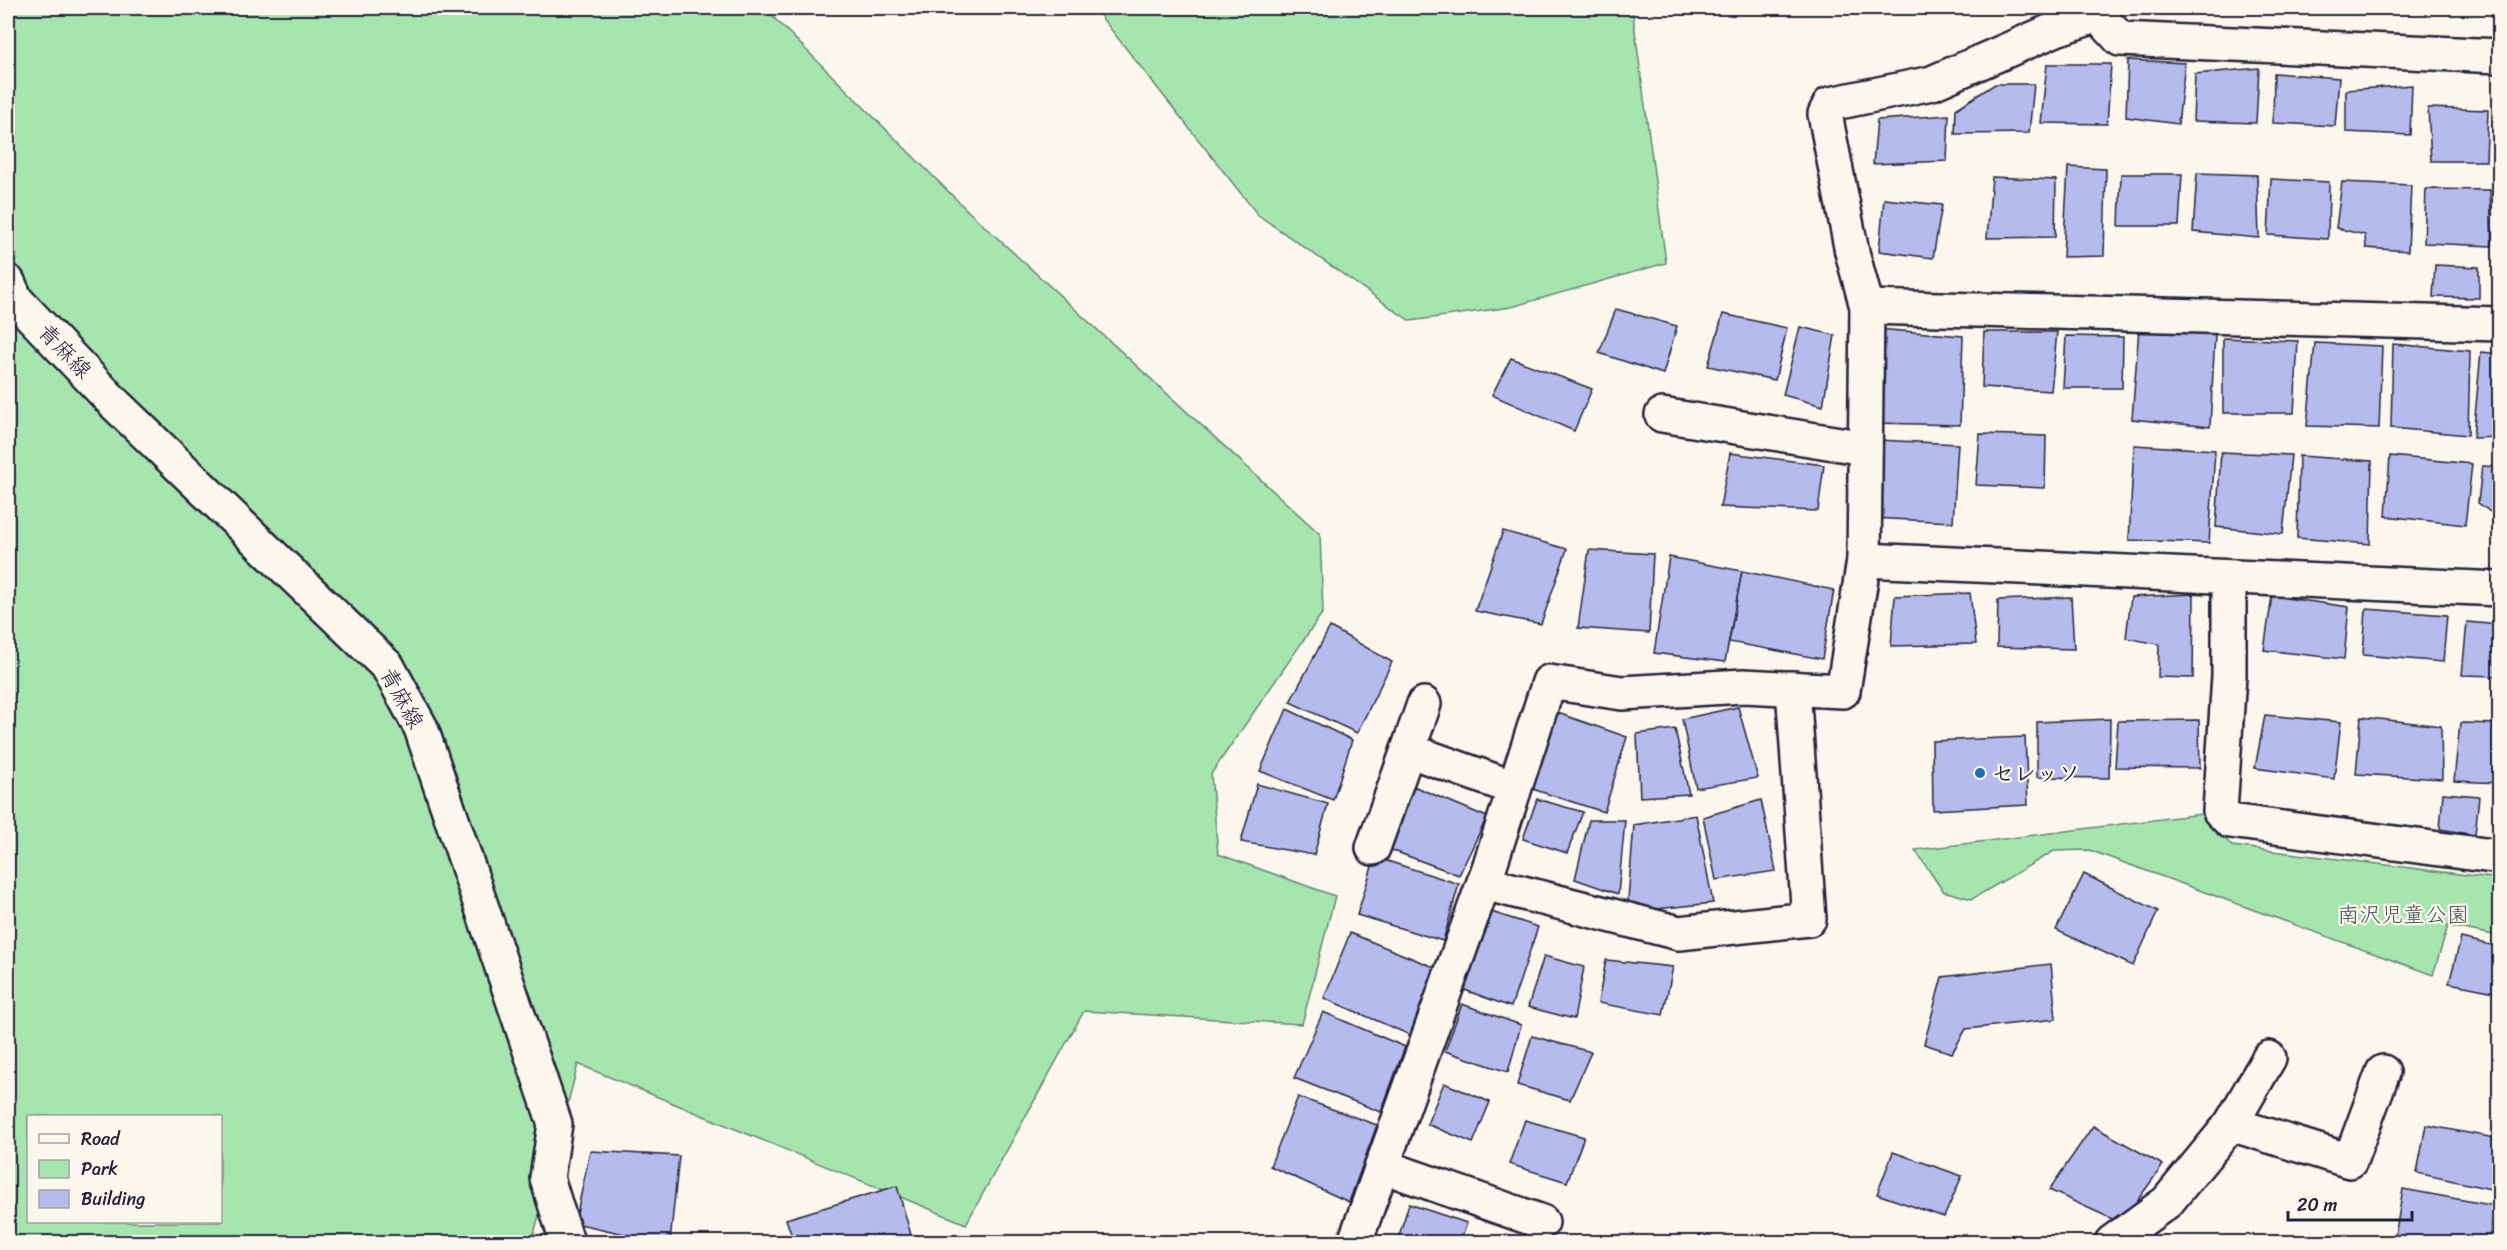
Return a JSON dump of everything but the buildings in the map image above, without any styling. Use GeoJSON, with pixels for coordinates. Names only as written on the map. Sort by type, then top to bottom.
{"type":"FeatureCollection","features":[{"type":"Feature","properties":{"kind":"street"},"geometry":{"type":"LineString","coordinates":[[1355,1242],[1484,883],[1548,682],[1622,693],[1744,686],[1843,691],[1864,560],[1867,307],[1852,252],[1825,114],[1830,104],[1932,83],[2100,11],[2120,39],[2499,56]]}},
{"type":"Feature","properties":{"kind":"street","name":"青麻線"},"geometry":{"type":"LineString","coordinates":[[8,282],[16,300],[115,404],[388,667],[421,728],[555,1124],[547,1178],[567,1242]]}},
{"type":"Feature","properties":{"kind":"street"},"geometry":{"type":"LineString","coordinates":[[1867,307],[2499,324]]}},
{"type":"Feature","properties":{"kind":"street"},"geometry":{"type":"LineString","coordinates":[[1662,415],[1816,442],[1865,448]]}},
{"type":"Feature","properties":{"kind":"street"},"geometry":{"type":"LineString","coordinates":[[1864,560],[2499,589]]}},
{"type":"Feature","properties":{"kind":"street"},"geometry":{"type":"LineString","coordinates":[[2229,577],[2229,676],[2220,811],[2230,821],[2499,857]]}},
{"type":"Feature","properties":{"kind":"street"},"geometry":{"type":"LineString","coordinates":[[1484,883],[1679,933],[1809,920],[1793,688]]}},
{"type":"Feature","properties":{"kind":"street"},"geometry":{"type":"LineString","coordinates":[[1373,848],[1424,704]]}},
{"type":"Feature","properties":{"kind":"street"},"geometry":{"type":"LineString","coordinates":[[1408,750],[1514,788]]}},
{"type":"Feature","properties":{"kind":"street"},"geometry":{"type":"LineString","coordinates":[[2112,1242],[2167,1203],[2231,1124],[2270,1058]]}},
{"type":"Feature","properties":{"kind":"street"},"geometry":{"type":"LineString","coordinates":[[2231,1124],[2350,1161],[2384,1072]]}},
{"type":"Feature","properties":{"kind":"street"},"geometry":{"type":"LineString","coordinates":[[1382,1166],[1542,1222]]}},
{"type":"Feature","properties":{"kind":"green space"},"geometry":{"type":"Polygon","coordinates":[[[8,8],[764,8],[969,212],[1320,534],[1323,612],[1211,774],[1218,854],[1335,896],[1302,1024],[1084,1011],[966,1224],[578,1064],[532,1242],[8,1242],[8,8]]]}},
{"type":"Feature","properties":{"kind":"green space"},"geometry":{"type":"Polygon","coordinates":[[[1094,8],[1632,8],[1666,263],[1511,307],[1410,321],[1258,215],[1094,8]]]}},
{"type":"Feature","properties":{"kind":"green space","name":"南沢児童公園"},"geometry":{"type":"Polygon","coordinates":[[[2201,814],[2232,846],[2499,879],[2499,936],[2448,926],[2433,975],[2089,850],[2054,851],[1972,899],[1943,891],[1915,850],[2201,814]]]}},
{"type":"Feature","properties":{"kind":"place","name":"セレッソ"},"geometry":{"type":"Point","coordinates":[1980,773]}}]}
